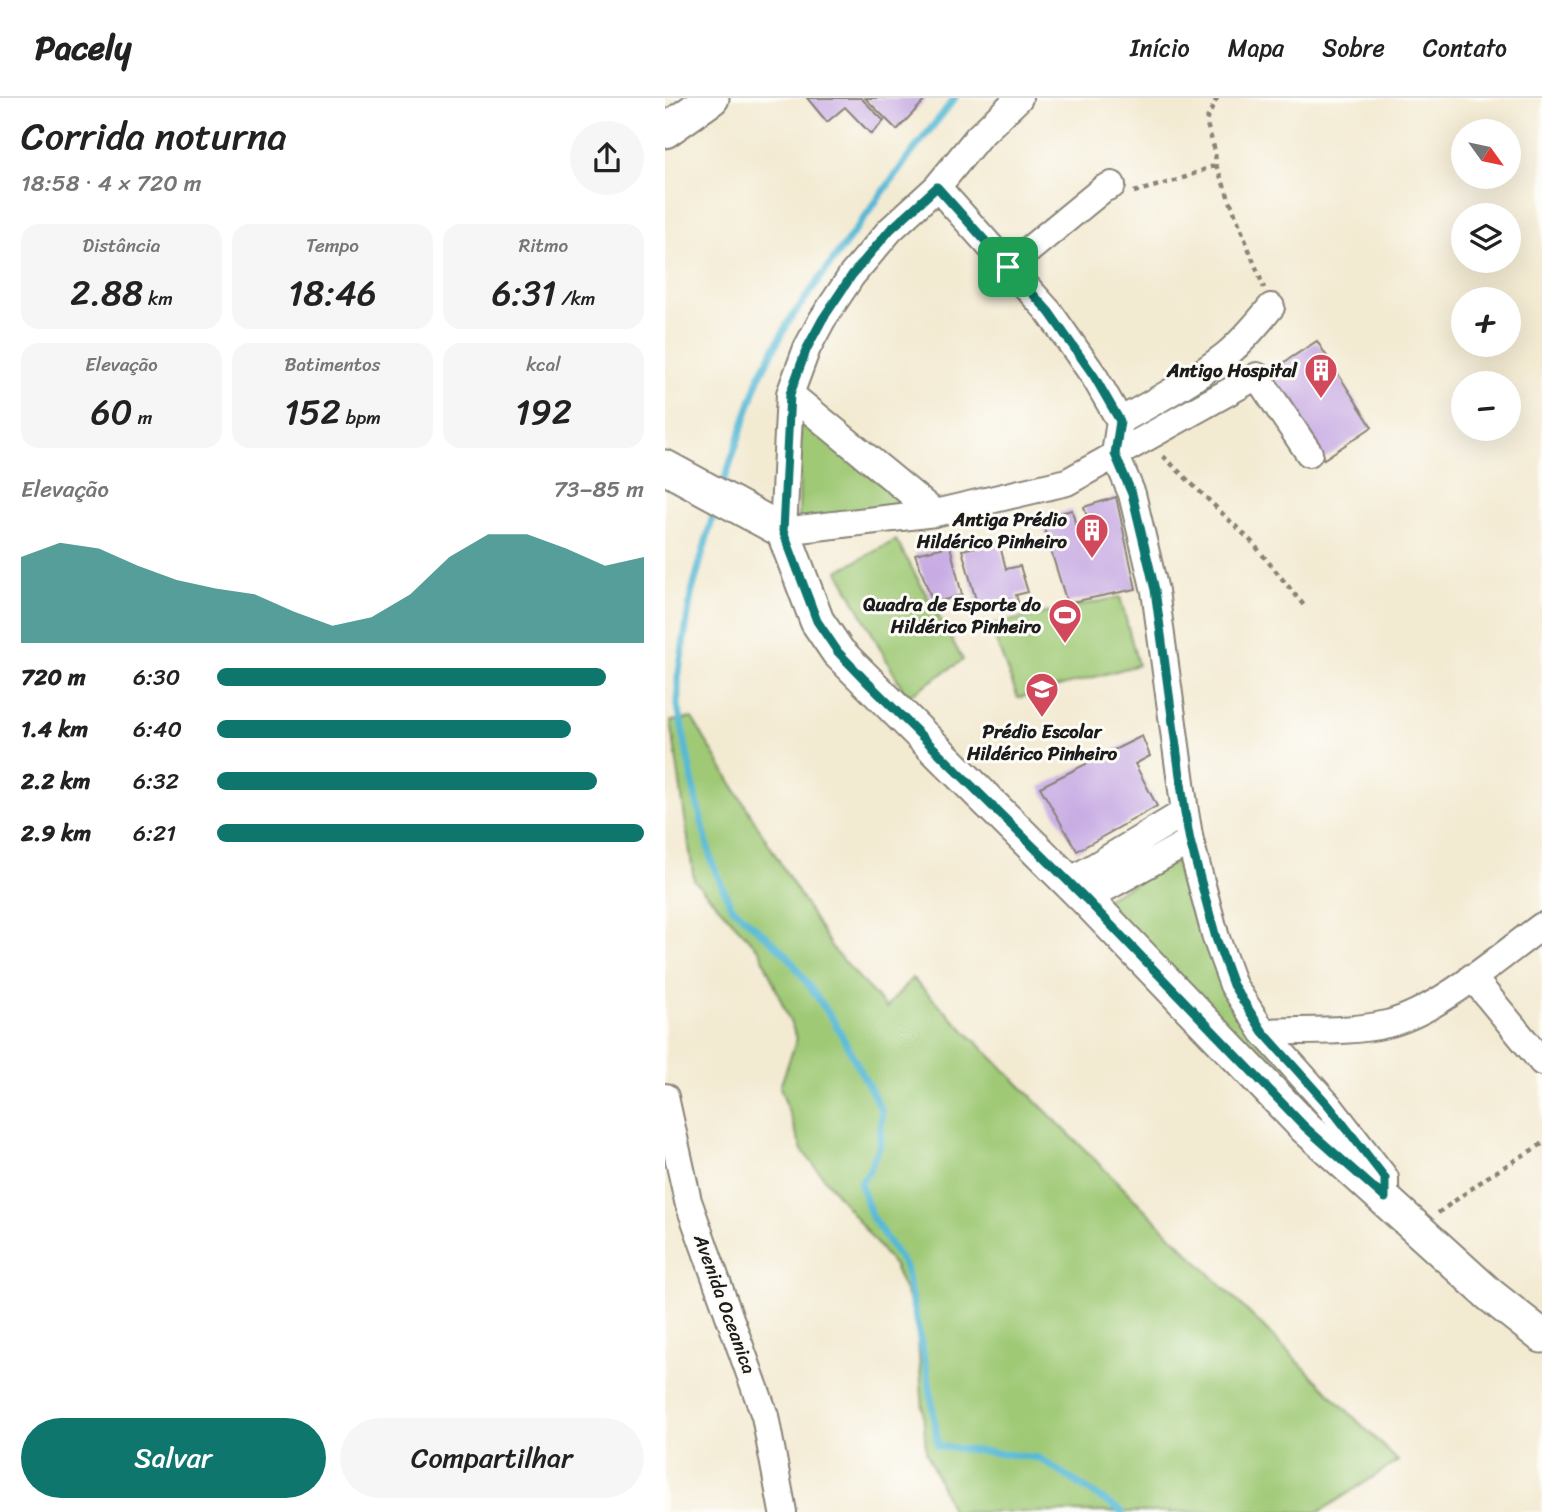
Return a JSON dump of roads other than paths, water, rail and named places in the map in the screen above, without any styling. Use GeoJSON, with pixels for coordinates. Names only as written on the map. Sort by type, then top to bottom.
{"type":"FeatureCollection","features":[{"type":"Feature","properties":{"kind":"street"},"geometry":{"type":"LineString","coordinates":[[665,131],[712,98]]}},
{"type":"Feature","properties":{"kind":"street"},"geometry":{"type":"LineString","coordinates":[[1019,98],[978,137],[937,187],[890,230],[852,275],[807,348],[790,394],[783,531],[817,621],[838,652],[1078,891],[1305,1127],[1490,1294],[1542,1336]]}},
{"type":"Feature","properties":{"kind":"street"},"geometry":{"type":"LineString","coordinates":[[1008,267],[1103,189],[1112,185]]}},
{"type":"Feature","properties":{"kind":"street"},"geometry":{"type":"LineString","coordinates":[[937,187],[1049,312],[1074,345],[1120,421],[1115,454],[1132,494],[1155,590],[1185,813],[1216,938],[1233,985],[1263,1032],[1329,1106],[1385,1178],[1385,1198]]}},
{"type":"Feature","properties":{"kind":"street"},"geometry":{"type":"LineString","coordinates":[[1120,421],[1166,396],[1226,355],[1271,307]]}},
{"type":"Feature","properties":{"kind":"street"},"geometry":{"type":"LineString","coordinates":[[673,471],[783,531],[935,513],[1067,482],[1257,376],[1310,453]]}},
{"type":"Feature","properties":{"kind":"street"},"geometry":{"type":"LineString","coordinates":[[790,394],[935,513]]}},
{"type":"Feature","properties":{"kind":"street"},"geometry":{"type":"LineString","coordinates":[[1078,891],[1185,813]]}},
{"type":"Feature","properties":{"kind":"street"},"geometry":{"type":"LineString","coordinates":[[1078,891],[1190,841]]}},
{"type":"Feature","properties":{"kind":"street"},"geometry":{"type":"LineString","coordinates":[[1263,1032],[1364,1028],[1386,1024],[1430,1006],[1542,926]]}},
{"type":"Feature","properties":{"kind":"street"},"geometry":{"type":"LineString","coordinates":[[1472,977],[1542,1062]]}},
{"type":"Feature","properties":{"kind":"street","name":"Avenida Oceanica"},"geometry":{"type":"LineString","coordinates":[[665,1097],[688,1202],[765,1416],[783,1512]]}},
{"type":"Feature","properties":{"kind":"waterway"},"geometry":{"type":"LineString","coordinates":[[722,487],[760,375],[789,321],[955,98]]}},
{"type":"Feature","properties":{"kind":"waterway"},"geometry":{"type":"LineString","coordinates":[[716,505],[691,595],[678,678],[678,706],[695,794],[712,863],[731,906],[787,955],[834,1021],[882,1111],[880,1145],[869,1171],[860,1183],[872,1217],[905,1267],[929,1381],[938,1446],[1039,1458],[1122,1512]]}},
{"type":"Feature","properties":{"kind":"place","name":"Antigo Hospital"},"geometry":{"type":"Point","coordinates":[1321,400]}},
{"type":"Feature","properties":{"kind":"place","name":"Antiga Prédio Hildérico Pinheiro"},"geometry":{"type":"Point","coordinates":[1092,560]}},
{"type":"Feature","properties":{"kind":"place","name":"Quadra de Esporte do Hildérico Pinheiro"},"geometry":{"type":"Point","coordinates":[1065,645]}},
{"type":"Feature","properties":{"kind":"place","name":"Prédio Escolar Hildérico Pinheiro"},"geometry":{"type":"Point","coordinates":[1042,719]}}]}
